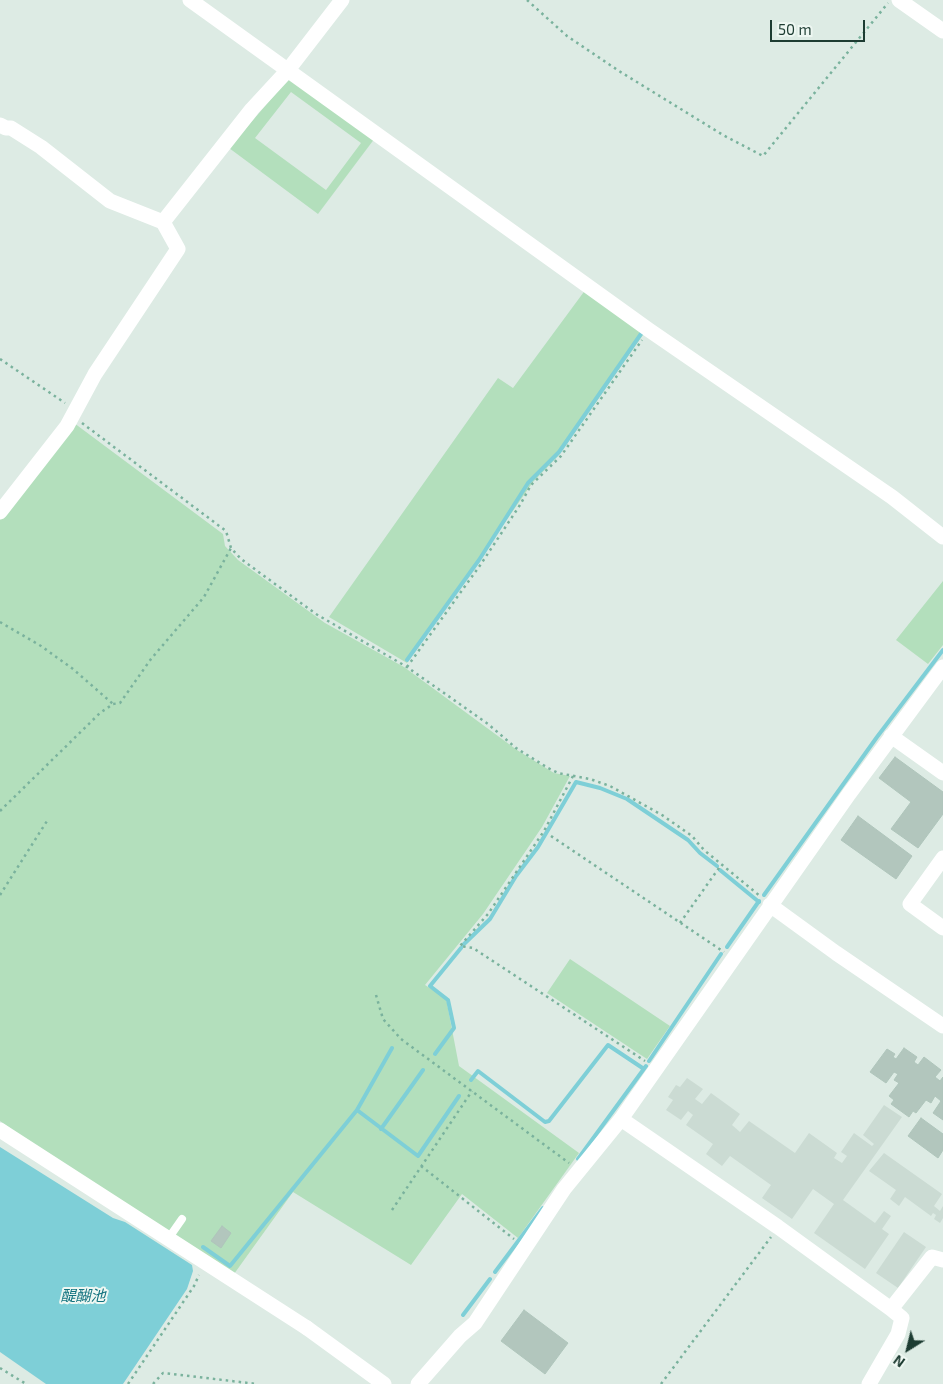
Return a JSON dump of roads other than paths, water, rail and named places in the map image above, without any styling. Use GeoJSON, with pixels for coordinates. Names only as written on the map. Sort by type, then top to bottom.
{"type":"FeatureCollection","features":[{"type":"Feature","properties":{"kind":"street"},"geometry":{"type":"LineString","coordinates":[[162,222],[252,109],[288,70],[342,0]]}},
{"type":"Feature","properties":{"kind":"street"},"geometry":{"type":"LineString","coordinates":[[899,0],[943,31]]}},
{"type":"Feature","properties":{"kind":"street"},"geometry":{"type":"LineString","coordinates":[[200,3],[288,70],[649,330],[892,497],[943,537]]}},
{"type":"Feature","properties":{"kind":"street"},"geometry":{"type":"LineString","coordinates":[[0,512],[67,426],[73,412],[118,337],[178,249],[162,222],[110,202],[40,147],[11,128],[2,130]]}},
{"type":"Feature","properties":{"kind":"street"},"geometry":{"type":"LineString","coordinates":[[418,1384],[460,1336],[475,1322],[578,1170],[621,1119],[770,905],[943,667]]}},
{"type":"Feature","properties":{"kind":"street"},"geometry":{"type":"LineString","coordinates":[[891,736],[943,773]]}},
{"type":"Feature","properties":{"kind":"street"},"geometry":{"type":"LineString","coordinates":[[943,858],[910,904],[943,928]]}},
{"type":"Feature","properties":{"kind":"street"},"geometry":{"type":"LineString","coordinates":[[770,905],[836,953],[943,1026]]}},
{"type":"Feature","properties":{"kind":"street"},"geometry":{"type":"LineString","coordinates":[[621,1119],[778,1227],[902,1318],[898,1334],[869,1384]]}},
{"type":"Feature","properties":{"kind":"street"},"geometry":{"type":"LineString","coordinates":[[0,1130],[307,1328],[384,1384]]}},
{"type":"Feature","properties":{"kind":"street"},"geometry":{"type":"LineString","coordinates":[[891,1309],[932,1257],[943,1260]]}},
{"type":"Feature","properties":{"kind":"lane"},"geometry":{"type":"LineString","coordinates":[[168,1239],[182,1219]]}},
{"type":"Feature","properties":{"kind":"water","name":"醍醐池"},"geometry":{"type":"Polygon","coordinates":[[[0,1147],[113,1218],[125,1222],[192,1265],[193,1271],[187,1289],[123,1384],[46,1384],[0,1352],[0,1147]]]}},
{"type":"Feature","properties":{"kind":"waterway"},"geometry":{"type":"LineString","coordinates":[[407,660],[479,560],[528,483],[559,452],[643,331]]}},
{"type":"Feature","properties":{"kind":"waterway"},"geometry":{"type":"LineString","coordinates":[[764,895],[877,737],[943,650]]}},
{"type":"Feature","properties":{"kind":"waterway"},"geometry":{"type":"LineString","coordinates":[[463,945],[490,919],[516,876],[538,847],[576,782],[600,788],[627,799],[688,840],[700,853],[717,866]]}},
{"type":"Feature","properties":{"kind":"waterway"},"geometry":{"type":"LineString","coordinates":[[720,870],[759,902]]}},
{"type":"Feature","properties":{"kind":"waterway"},"geometry":{"type":"LineString","coordinates":[[727,947],[759,901]]}},
{"type":"Feature","properties":{"kind":"waterway"},"geometry":{"type":"LineString","coordinates":[[435,1054],[454,1028],[448,1000],[430,986],[461,948]]}},
{"type":"Feature","properties":{"kind":"waterway"},"geometry":{"type":"LineString","coordinates":[[649,1061],[721,954]]}},
{"type":"Feature","properties":{"kind":"waterway"},"geometry":{"type":"LineString","coordinates":[[471,1080],[478,1071],[545,1122],[549,1121],[608,1045],[644,1069]]}},
{"type":"Feature","properties":{"kind":"waterway"},"geometry":{"type":"LineString","coordinates":[[357,1110],[392,1048]]}},
{"type":"Feature","properties":{"kind":"waterway"},"geometry":{"type":"LineString","coordinates":[[578,1159],[646,1066]]}},
{"type":"Feature","properties":{"kind":"waterway"},"geometry":{"type":"LineString","coordinates":[[381,1129],[423,1070]]}},
{"type":"Feature","properties":{"kind":"waterway"},"geometry":{"type":"LineString","coordinates":[[203,1247],[230,1266],[357,1110],[418,1156],[459,1096]]}},
{"type":"Feature","properties":{"kind":"waterway"},"geometry":{"type":"LineString","coordinates":[[495,1272],[543,1208]]}},
{"type":"Feature","properties":{"kind":"waterway"},"geometry":{"type":"LineString","coordinates":[[463,1315],[490,1279]]}}]}
